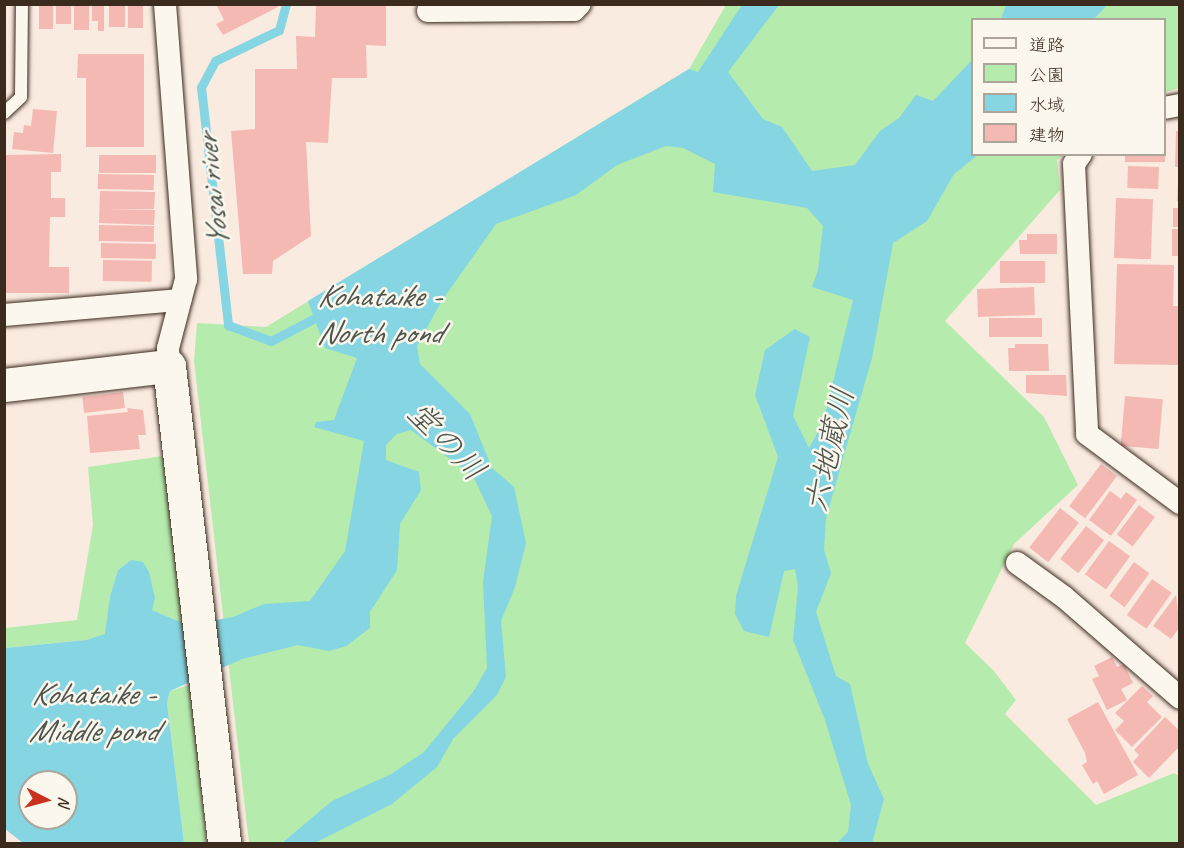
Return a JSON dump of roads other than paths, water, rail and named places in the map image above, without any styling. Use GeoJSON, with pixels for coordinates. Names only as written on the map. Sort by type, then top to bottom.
{"type":"FeatureCollection","features":[{"type":"Feature","properties":{"kind":"street"},"geometry":{"type":"LineString","coordinates":[[165,4],[186,279],[168,348],[169,366],[224,843]]}},
{"type":"Feature","properties":{"kind":"street"},"geometry":{"type":"LineString","coordinates":[[428,12],[574,10],[580,4]]}},
{"type":"Feature","properties":{"kind":"street"},"geometry":{"type":"LineString","coordinates":[[1080,156],[1074,164],[1087,434],[1179,503]]}},
{"type":"Feature","properties":{"kind":"street"},"geometry":{"type":"LineString","coordinates":[[4,315],[180,300]]}},
{"type":"Feature","properties":{"kind":"street"},"geometry":{"type":"LineString","coordinates":[[4,385],[169,366]]}},
{"type":"Feature","properties":{"kind":"street"},"geometry":{"type":"LineString","coordinates":[[1017,563],[1064,597],[1179,698]]}},
{"type":"Feature","properties":{"kind":"lane"},"geometry":{"type":"LineString","coordinates":[[4,113],[21,97],[22,4]]}},
{"type":"Feature","properties":{"kind":"water"},"geometry":{"type":"Polygon","coordinates":[[[1006,4],[1107,5],[1095,18],[1001,18],[1006,4]]]}},
{"type":"Feature","properties":{"kind":"water","name":"Kohataike - North pond"},"geometry":{"type":"Polygon","coordinates":[[[742,5],[779,5],[728,72],[763,119],[782,127],[812,171],[855,165],[880,131],[899,118],[916,95],[933,101],[971,61],[971,156],[977,156],[954,174],[927,221],[893,243],[872,358],[826,518],[824,550],[831,573],[816,612],[836,676],[850,684],[868,764],[884,799],[872,843],[837,843],[848,832],[851,805],[825,720],[793,640],[798,587],[795,569],[784,571],[769,637],[744,631],[735,614],[736,596],[778,457],[755,395],[765,350],[795,329],[810,337],[793,416],[809,448],[823,423],[853,300],[812,287],[818,270],[823,226],[807,208],[713,192],[715,164],[683,148],[666,146],[617,165],[576,195],[496,224],[441,302],[417,346],[420,364],[470,414],[492,468],[514,487],[526,543],[515,587],[501,621],[506,677],[497,695],[453,739],[437,767],[392,804],[315,843],[282,843],[332,801],[391,774],[424,752],[473,692],[487,668],[483,582],[492,516],[473,476],[411,430],[397,434],[386,445],[386,460],[419,472],[421,490],[400,524],[397,570],[370,612],[370,628],[346,646],[329,651],[298,645],[242,659],[170,691],[167,703],[184,843],[23,843],[5,829],[5,648],[86,640],[105,634],[110,596],[118,570],[131,560],[143,562],[149,572],[155,598],[152,610],[187,625],[233,617],[264,604],[310,601],[345,551],[364,441],[314,427],[316,422],[334,420],[357,358],[325,348],[308,301],[689,69],[698,72],[742,5]]]}},
{"type":"Feature","properties":{"kind":"waterway","name":"Yosai river"},"geometry":{"type":"LineString","coordinates":[[286,4],[279,30],[215,61],[201,87],[228,325],[271,341],[315,318]]}},
{"type":"Feature","properties":{"kind":"water label","name":"堂の川"},"geometry":{"type":"Point","coordinates":[446,442]}},
{"type":"Feature","properties":{"kind":"water label","name":"六地蔵川"},"geometry":{"type":"Point","coordinates":[830,450]}},
{"type":"Feature","properties":{"kind":"water label","name":"Kohataike - Middle pond"},"geometry":{"type":"Point","coordinates":[93,714]}}]}
